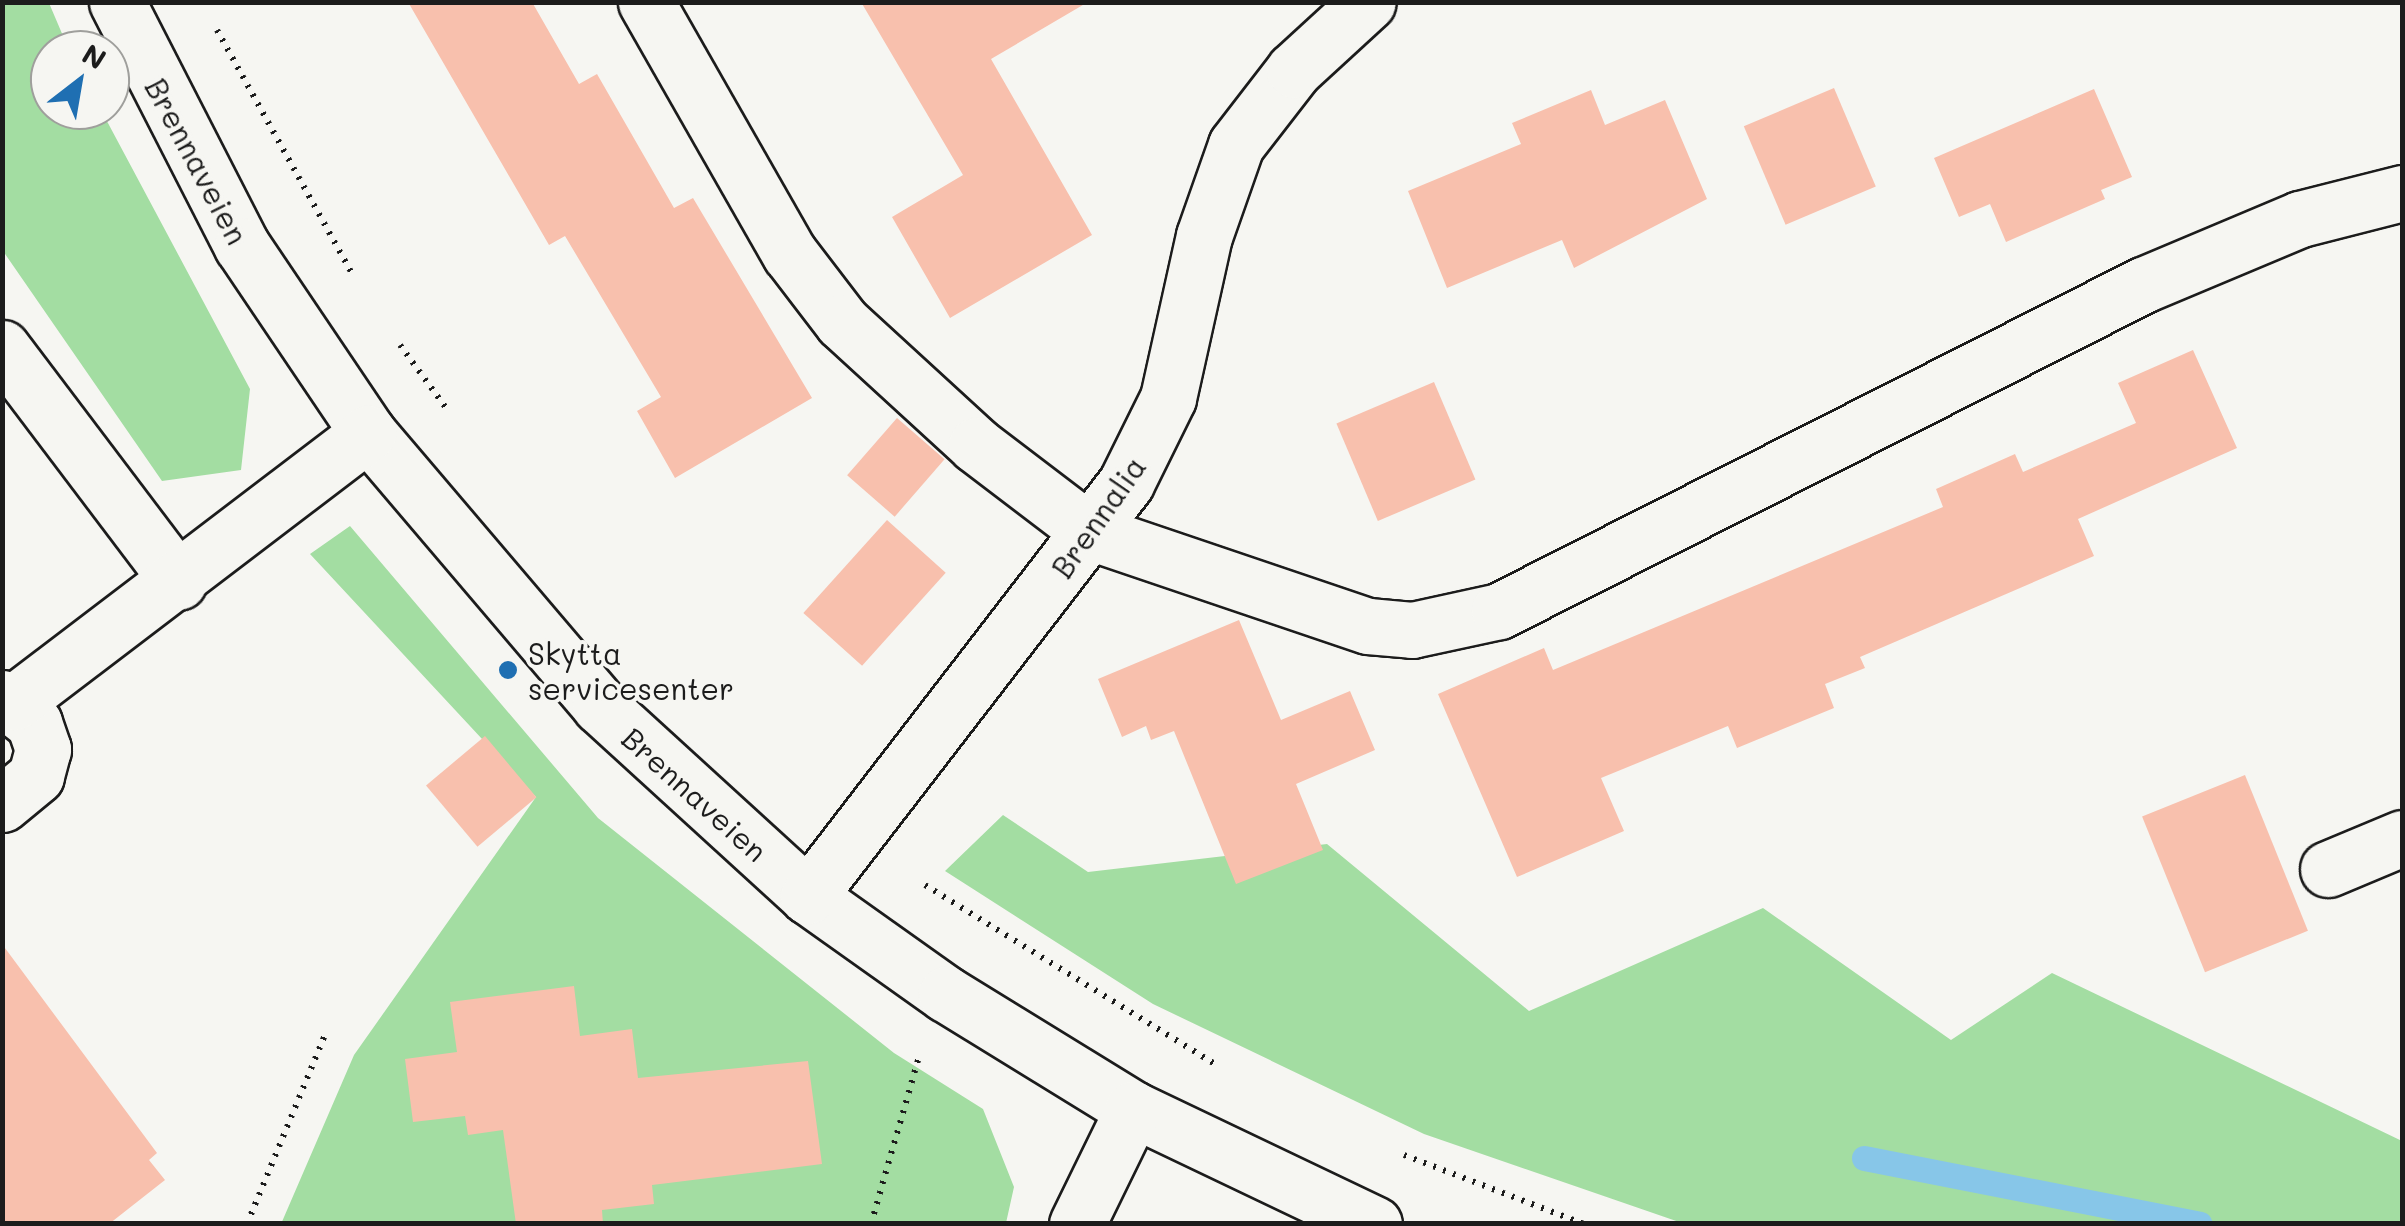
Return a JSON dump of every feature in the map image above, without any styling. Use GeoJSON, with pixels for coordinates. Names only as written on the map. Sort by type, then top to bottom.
{"type":"FeatureCollection","features":[{"type":"Feature","properties":{"kind":"street","name":"Brennaveien"},"geometry":{"type":"LineString","coordinates":[[117,2],[242,246],[368,433],[600,706],[808,896],[946,994],[1134,1108],[1374,1224]]}},
{"type":"Feature","properties":{"kind":"street"},"geometry":{"type":"LineString","coordinates":[[646,2],[790,254],[842,322],[976,445],[1090,532],[1368,626],[1453,625],[1543,591],[2143,284],[2300,218],[2402,193]]}},
{"type":"Feature","properties":{"kind":"street","name":"Brennalia"},"geometry":{"type":"LineString","coordinates":[[808,896],[1090,532],[1168,398],[1204,236],[1236,145],[1294,70],[1368,2]]}},
{"type":"Feature","properties":{"kind":"street"},"geometry":{"type":"LineString","coordinates":[[2,348],[180,582]]}},
{"type":"Feature","properties":{"kind":"street"},"geometry":{"type":"LineString","coordinates":[[2,804],[36,776],[42,748],[9,700],[180,582],[368,433]]}},
{"type":"Feature","properties":{"kind":"street"},"geometry":{"type":"LineString","coordinates":[[2328,869],[2402,838]]}},
{"type":"Feature","properties":{"kind":"street"},"geometry":{"type":"LineString","coordinates":[[1077,1224],[1134,1108]]}},
{"type":"Feature","properties":{"kind":"path"},"geometry":{"type":"LineString","coordinates":[[211,20],[357,282]]}},
{"type":"Feature","properties":{"kind":"path"},"geometry":{"type":"LineString","coordinates":[[388,328],[454,420]]}},
{"type":"Feature","properties":{"kind":"path"},"geometry":{"type":"LineString","coordinates":[[926,884],[1228,1072]]}},
{"type":"Feature","properties":{"kind":"path"},"geometry":{"type":"LineString","coordinates":[[871,1224],[946,994]]}},
{"type":"Feature","properties":{"kind":"path"},"geometry":{"type":"LineString","coordinates":[[247,1224],[325,1034]]}},
{"type":"Feature","properties":{"kind":"path"},"geometry":{"type":"LineString","coordinates":[[1390,1149],[1584,1224]]}},
{"type":"Feature","properties":{"kind":"green space"},"geometry":{"type":"Polygon","coordinates":[[[2,3],[49,3],[60,30],[30,30],[30,130],[112,130],[250,389],[241,470],[162,481],[3,251],[2,3]]]}},
{"type":"Feature","properties":{"kind":"green space"},"geometry":{"type":"Polygon","coordinates":[[[350,526],[598,818],[894,1053],[983,1109],[1014,1187],[1006,1223],[281,1224],[354,1055],[536,797],[310,554],[350,526]]]}},
{"type":"Feature","properties":{"kind":"green space"},"geometry":{"type":"Polygon","coordinates":[[[1003,815],[1088,872],[1327,844],[1529,1011],[1763,908],[1951,1040],[2052,973],[2402,1141],[2402,1223],[1682,1223],[1424,1134],[1153,1004],[945,871],[1003,815]]]}},
{"type":"Feature","properties":{"kind":"building"},"geometry":{"type":"Polygon","coordinates":[[[408,2],[532,2],[579,84],[597,74],[674,208],[693,198],[812,398],[675,478],[637,411],[661,397],[565,236],[549,245],[408,2]]]}},
{"type":"Feature","properties":{"kind":"building"},"geometry":{"type":"Polygon","coordinates":[[[861,2],[1088,2],[991,59],[1092,235],[950,318],[892,217],[963,175],[861,2]]]}},
{"type":"Feature","properties":{"kind":"building"},"geometry":{"type":"Polygon","coordinates":[[[1834,88],[1876,186],[1786,225],[1744,126],[1834,88]]]}},
{"type":"Feature","properties":{"kind":"building"},"geometry":{"type":"Polygon","coordinates":[[[2094,89],[2132,177],[2101,190],[2105,199],[2006,242],[1990,204],[1959,217],[1934,158],[2094,89]]]}},
{"type":"Feature","properties":{"kind":"building"},"geometry":{"type":"Polygon","coordinates":[[[1591,90],[1605,125],[1665,100],[1707,199],[1574,268],[1562,240],[1447,288],[1408,191],[1521,144],[1512,123],[1591,90]]]}},
{"type":"Feature","properties":{"kind":"building"},"geometry":{"type":"Polygon","coordinates":[[[2193,350],[2237,448],[2078,519],[2094,556],[1860,657],[1865,668],[1825,684],[1834,708],[1737,748],[1728,726],[1601,778],[1624,831],[1517,877],[1438,694],[1544,648],[1553,670],[1943,507],[1936,489],[2015,454],[2023,472],[2136,423],[2118,383],[2193,350]]]}},
{"type":"Feature","properties":{"kind":"building"},"geometry":{"type":"Polygon","coordinates":[[[1434,382],[1475,480],[1378,521],[1336,423],[1434,382]]]}},
{"type":"Feature","properties":{"kind":"building"},"geometry":{"type":"Polygon","coordinates":[[[897,418],[945,459],[895,517],[847,475],[897,418]]]}},
{"type":"Feature","properties":{"kind":"building"},"geometry":{"type":"Polygon","coordinates":[[[887,520],[946,573],[862,666],[803,613],[887,520]]]}},
{"type":"Feature","properties":{"kind":"building"},"geometry":{"type":"Polygon","coordinates":[[[1239,620],[1281,720],[1350,691],[1375,750],[1296,784],[1323,850],[1236,884],[1174,731],[1151,740],[1146,726],[1122,737],[1098,679],[1239,620]]]}},
{"type":"Feature","properties":{"kind":"building"},"geometry":{"type":"Polygon","coordinates":[[[485,736],[536,797],[477,847],[426,785],[485,736]]]}},
{"type":"Feature","properties":{"kind":"building"},"geometry":{"type":"Polygon","coordinates":[[[2245,775],[2308,931],[2205,972],[2142,817],[2245,775]]]}},
{"type":"Feature","properties":{"kind":"building"},"geometry":{"type":"Polygon","coordinates":[[[2,944],[157,1153],[149,1160],[165,1180],[109,1224],[2,1224],[2,944]]]}},
{"type":"Feature","properties":{"kind":"building"},"geometry":{"type":"Polygon","coordinates":[[[574,986],[580,1036],[632,1029],[638,1078],[808,1061],[822,1164],[652,1185],[654,1204],[602,1210],[603,1224],[516,1224],[503,1130],[468,1135],[465,1116],[413,1122],[405,1059],[457,1052],[450,1002],[574,986]]]}},
{"type":"Feature","properties":{"kind":"waterway"},"geometry":{"type":"LineString","coordinates":[[1864,1158],[2200,1224]]}},
{"type":"Feature","properties":{"kind":"place","name":"Skytta servicesenter"},"geometry":{"type":"Point","coordinates":[508,670]}}]}
